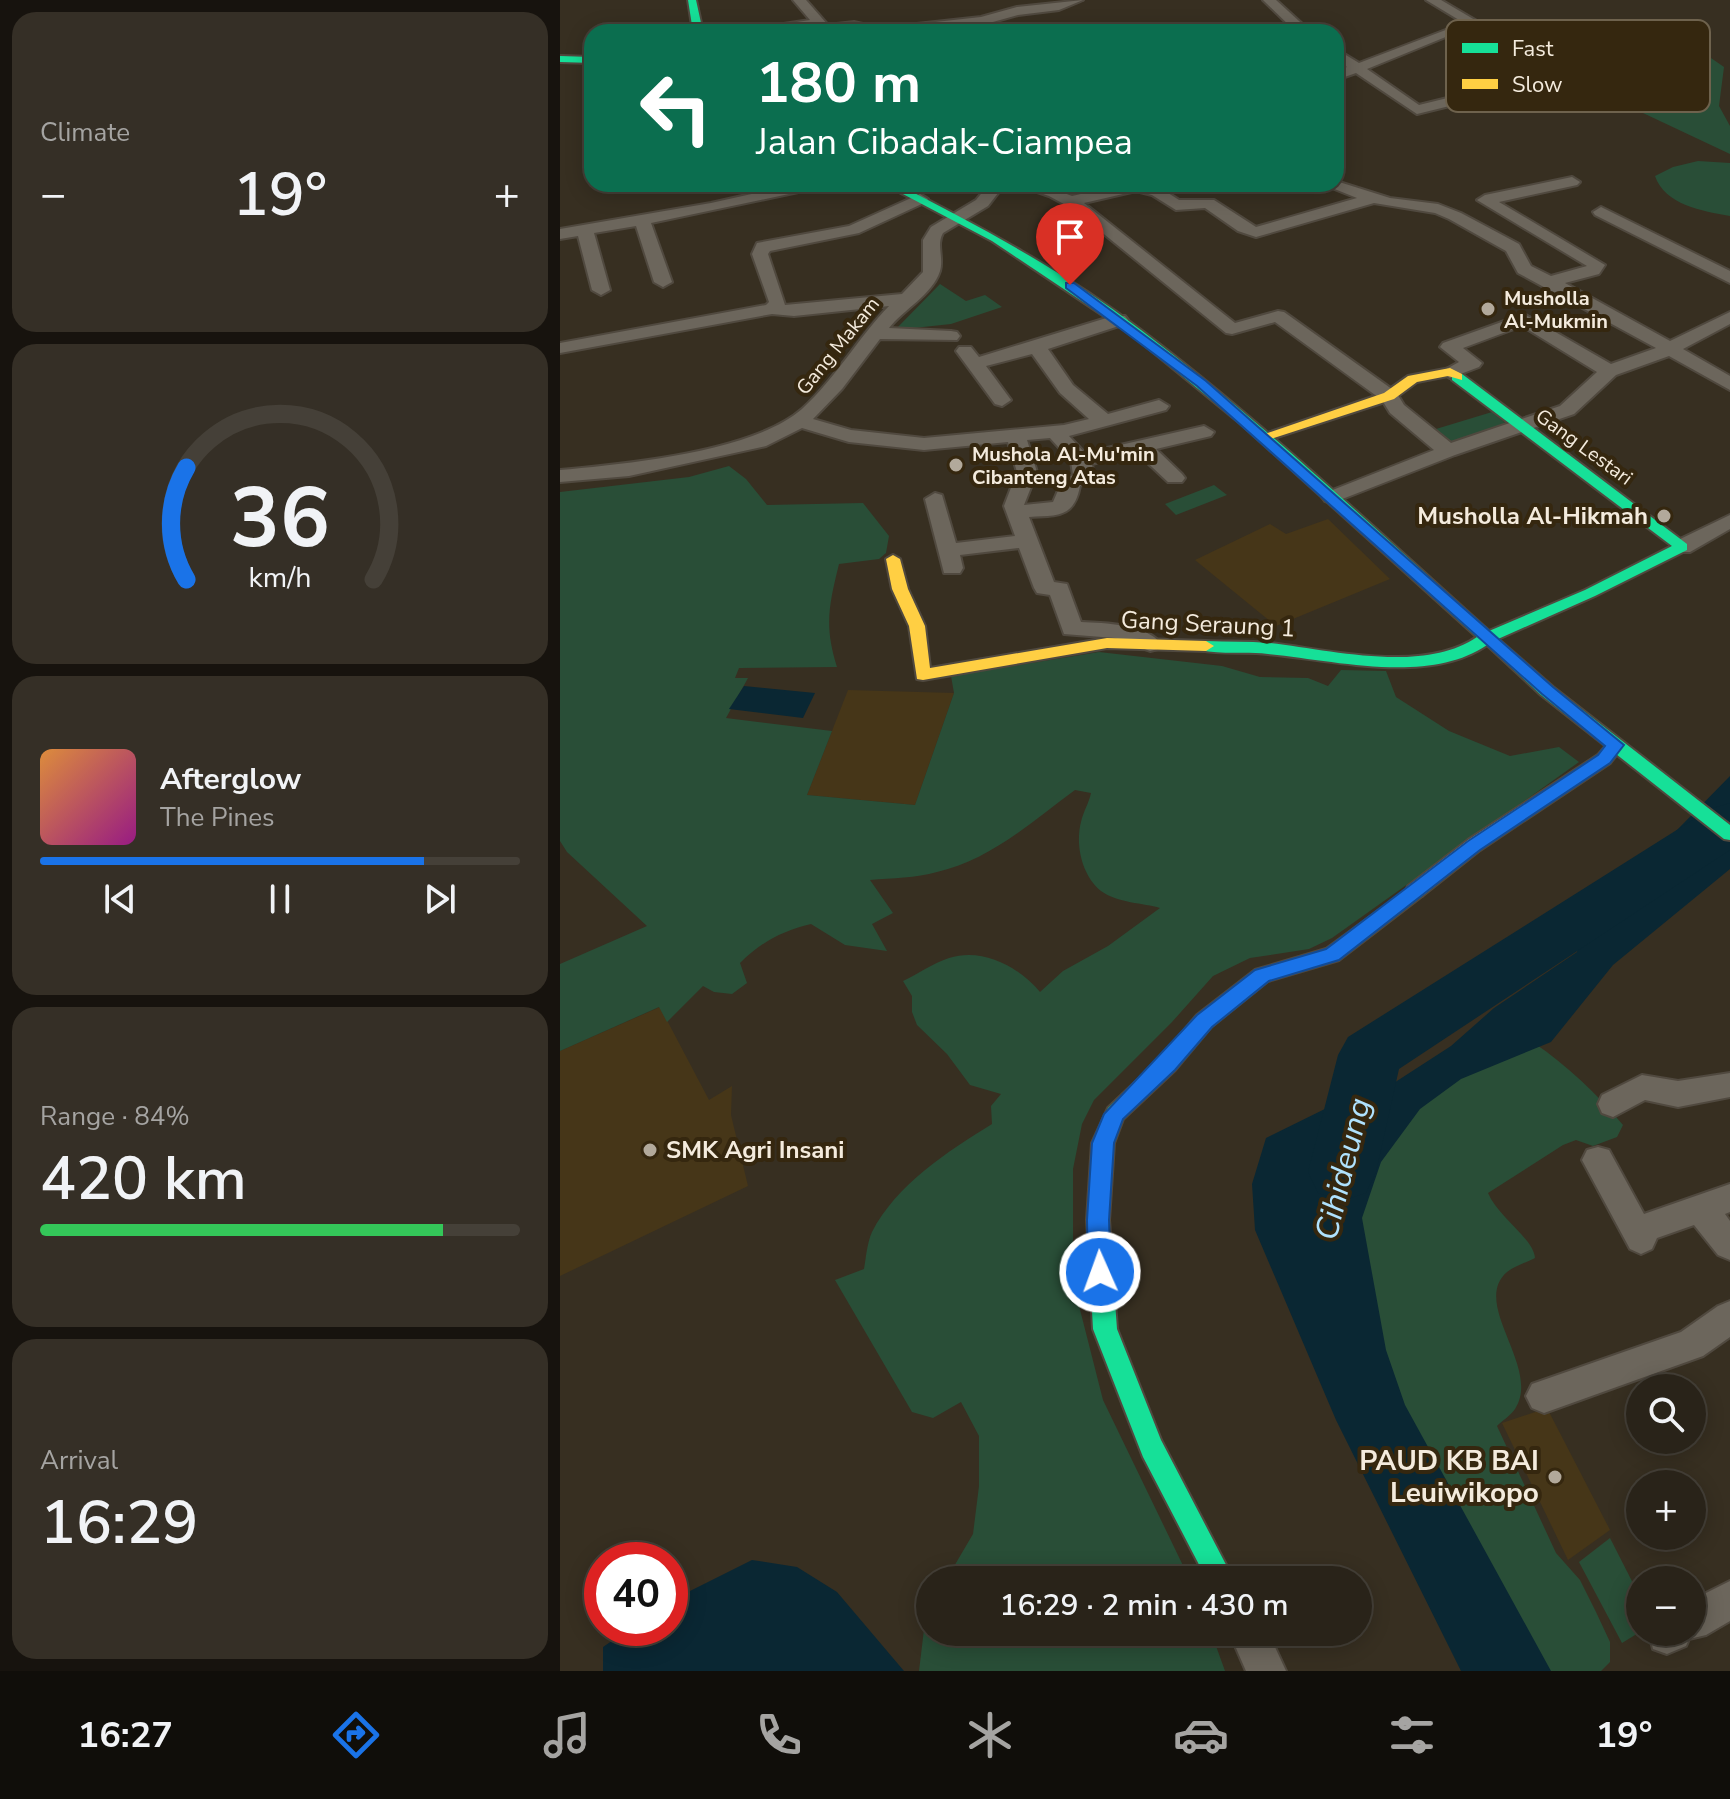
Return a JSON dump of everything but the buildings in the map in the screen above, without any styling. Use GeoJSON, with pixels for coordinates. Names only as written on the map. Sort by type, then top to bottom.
{"type":"FeatureCollection","features":[{"type":"Feature","properties":{"kind":"main road"},"geometry":{"type":"LineString","coordinates":[[692,0],[696,24]]}},
{"type":"Feature","properties":{"kind":"main road"},"geometry":{"type":"LineString","coordinates":[[560,59],[584,60]]}},
{"type":"Feature","properties":{"kind":"main road"},"geometry":{"type":"LineString","coordinates":[[906,192],[961,218],[1049,271],[1202,383],[1547,691],[1730,834]]}},
{"type":"Feature","properties":{"kind":"main road"},"geometry":{"type":"LineString","coordinates":[[1263,437],[1389,396],[1413,379],[1450,372]]}},
{"type":"Feature","properties":{"kind":"main road","name":"Gang Lestari"},"geometry":{"type":"LineString","coordinates":[[1450,372],[1682,547]]}},
{"type":"Feature","properties":{"kind":"main road"},"geometry":{"type":"LineString","coordinates":[[1488,637],[1590,593],[1682,547]]}},
{"type":"Feature","properties":{"kind":"main road","name":"Gang Seraung 1"},"geometry":{"type":"LineString","coordinates":[[893,559],[900,589],[917,626],[923,675],[1087,645],[1264,648],[1408,663],[1462,652],[1488,637]]}},
{"type":"Feature","properties":{"kind":"main road"},"geometry":{"type":"LineString","coordinates":[[1214,1566],[1152,1448],[1105,1329],[1098,1220],[1103,1143],[1115,1114],[1168,1064],[1204,1021],[1262,975],[1332,955],[1474,845],[1604,759],[1616,745]]}},
{"type":"Feature","properties":{"kind":"street"},"geometry":{"type":"LineString","coordinates":[[799,0],[820,24]]}},
{"type":"Feature","properties":{"kind":"street"},"geometry":{"type":"LineString","coordinates":[[954,24],[1059,6],[1077,0]]}},
{"type":"Feature","properties":{"kind":"street"},"geometry":{"type":"LineString","coordinates":[[1269,0],[1295,24]]}},
{"type":"Feature","properties":{"kind":"street"},"geometry":{"type":"LineString","coordinates":[[1432,0],[1469,20]]}},
{"type":"Feature","properties":{"kind":"street"},"geometry":{"type":"LineString","coordinates":[[1344,74],[1446,34]]}},
{"type":"Feature","properties":{"kind":"street"},"geometry":{"type":"LineString","coordinates":[[1344,58],[1417,110],[1446,103]]}},
{"type":"Feature","properties":{"kind":"street"},"geometry":{"type":"LineString","coordinates":[[1550,282],[1593,270],[1597,265],[1485,200],[1572,182]]}},
{"type":"Feature","properties":{"kind":"street"},"geometry":{"type":"LineString","coordinates":[[1344,189],[1373,198],[1447,212],[1513,248],[1524,269],[1730,384]]}},
{"type":"Feature","properties":{"kind":"street"},"geometry":{"type":"LineString","coordinates":[[560,234],[642,221],[779,192]]}},
{"type":"Feature","properties":{"kind":"street"},"geometry":{"type":"LineString","coordinates":[[961,218],[982,203],[991,192]]}},
{"type":"Feature","properties":{"kind":"street"},"geometry":{"type":"LineString","coordinates":[[1052,192],[1070,201],[1232,329],[1278,316],[1389,396],[1397,409],[1448,451]]}},
{"type":"Feature","properties":{"kind":"street"},"geometry":{"type":"LineString","coordinates":[[1070,201],[1109,192]]}},
{"type":"Feature","properties":{"kind":"street"},"geometry":{"type":"LineString","coordinates":[[1158,192],[1176,205],[1208,203],[1248,230],[1256,232],[1373,198]]}},
{"type":"Feature","properties":{"kind":"street"},"geometry":{"type":"LineString","coordinates":[[772,309],[778,303],[760,254],[763,247],[853,230],[920,199]]}},
{"type":"Feature","properties":{"kind":"street"},"geometry":{"type":"LineString","coordinates":[[1601,212],[1730,278]]}},
{"type":"Feature","properties":{"kind":"street","name":"Gang Makam"},"geometry":{"type":"LineString","coordinates":[[560,476],[629,470],[736,447],[766,440],[800,421],[814,411],[883,334],[904,299],[928,279],[934,260],[931,240],[934,234],[961,218]]}},
{"type":"Feature","properties":{"kind":"street"},"geometry":{"type":"LineString","coordinates":[[642,221],[663,282]]}},
{"type":"Feature","properties":{"kind":"street"},"geometry":{"type":"LineString","coordinates":[[585,230],[601,290]]}},
{"type":"Feature","properties":{"kind":"street"},"geometry":{"type":"LineString","coordinates":[[560,348],[772,309],[794,311],[904,299]]}},
{"type":"Feature","properties":{"kind":"street"},"geometry":{"type":"LineString","coordinates":[[1332,497],[1448,451],[1567,410],[1609,371],[1670,349],[1730,317]]}},
{"type":"Feature","properties":{"kind":"street"},"geometry":{"type":"LineString","coordinates":[[1450,372],[1473,363],[1449,347],[1524,319],[1609,371]]}},
{"type":"Feature","properties":{"kind":"street"},"geometry":{"type":"LineString","coordinates":[[976,363],[1119,320]]}},
{"type":"Feature","properties":{"kind":"street"},"geometry":{"type":"LineString","coordinates":[[883,334],[956,340],[1002,400]]}},
{"type":"Feature","properties":{"kind":"street"},"geometry":{"type":"LineString","coordinates":[[1037,347],[1057,380],[1075,399],[1114,419],[1175,478]]}},
{"type":"Feature","properties":{"kind":"street"},"geometry":{"type":"LineString","coordinates":[[800,421],[826,431],[924,444],[1055,432],[1159,406]]}},
{"type":"Feature","properties":{"kind":"street"},"geometry":{"type":"LineString","coordinates":[[1018,512],[1059,508],[1067,501],[1070,483],[1084,478],[1081,460],[1055,432]]}},
{"type":"Feature","properties":{"kind":"street"},"geometry":{"type":"LineString","coordinates":[[1081,460],[1204,432]]}},
{"type":"Feature","properties":{"kind":"street"},"geometry":{"type":"LineString","coordinates":[[1014,435],[1027,467],[1027,479],[1014,498],[1014,506],[1045,588],[1059,589],[1072,629],[1118,631],[1150,644]]}},
{"type":"Feature","properties":{"kind":"street"},"geometry":{"type":"LineString","coordinates":[[935,499],[950,559],[1027,541]]}},
{"type":"Feature","properties":{"kind":"street"},"geometry":{"type":"LineString","coordinates":[[1682,547],[1730,521]]}},
{"type":"Feature","properties":{"kind":"street"},"geometry":{"type":"LineString","coordinates":[[1613,1104],[1642,1087],[1678,1094],[1730,1085]]}},
{"type":"Feature","properties":{"kind":"street"},"geometry":{"type":"LineString","coordinates":[[1598,1160],[1639,1235],[1715,1203],[1730,1245]]}},
{"type":"Feature","properties":{"kind":"street"},"geometry":{"type":"LineString","coordinates":[[1544,1396],[1691,1345],[1730,1317]]}},
{"type":"Feature","properties":{"kind":"street"},"geometry":{"type":"LineString","coordinates":[[1706,1613],[1730,1600]]}},
{"type":"Feature","properties":{"kind":"street"},"geometry":{"type":"LineString","coordinates":[[1254,1646],[1266,1671]]}},
{"type":"Feature","properties":{"kind":"shaded area"},"geometry":{"type":"Polygon","coordinates":[[[1328,519],[1390,579],[1276,626],[1195,560],[1270,524],[1286,534],[1328,519]]]}},
{"type":"Feature","properties":{"kind":"shaded area"},"geometry":{"type":"Polygon","coordinates":[[[848,690],[954,693],[915,805],[807,795],[848,690]]]}},
{"type":"Feature","properties":{"kind":"shaded area","name":"SMK Agri Insani"},"geometry":{"type":"Polygon","coordinates":[[[660,1007],[709,1100],[732,1086],[731,1115],[748,1186],[560,1276],[560,1051],[660,1007]]]}},
{"type":"Feature","properties":{"kind":"shaded area","name":"PAUD KB BAI Leuiwikopo"},"geometry":{"type":"Polygon","coordinates":[[[1547,1408],[1610,1530],[1568,1560],[1502,1423],[1547,1408]]]}},
{"type":"Feature","properties":{"kind":"green space"},"geometry":{"type":"Polygon","coordinates":[[[1710,57],[1724,67],[1719,106],[1730,126],[1730,154],[1641,112],[1710,112],[1710,57]]]}},
{"type":"Feature","properties":{"kind":"green space"},"geometry":{"type":"Polygon","coordinates":[[[1698,161],[1730,163],[1730,216],[1697,209],[1676,200],[1660,186],[1655,176],[1673,167],[1698,161]]]}},
{"type":"Feature","properties":{"kind":"green space"},"geometry":{"type":"Polygon","coordinates":[[[940,284],[966,301],[985,295],[1002,307],[951,324],[895,330],[940,284]]]}},
{"type":"Feature","properties":{"kind":"green space"},"geometry":{"type":"Polygon","coordinates":[[[1492,412],[1509,426],[1454,445],[1436,429],[1492,412]]]}},
{"type":"Feature","properties":{"kind":"green space"},"geometry":{"type":"Polygon","coordinates":[[[729,466],[746,479],[767,505],[863,503],[889,536],[886,553],[879,559],[839,564],[829,616],[830,639],[837,667],[739,668],[735,678],[748,678],[726,718],[832,731],[807,795],[915,805],[954,693],[951,676],[1099,652],[1222,666],[1260,677],[1308,678],[1328,686],[1341,670],[1386,671],[1396,697],[1449,731],[1510,756],[1559,747],[1579,762],[1332,938],[1309,949],[1250,958],[1213,976],[1094,1100],[1082,1124],[1073,1169],[1073,1282],[1103,1400],[1183,1566],[954,1566],[973,1534],[979,1486],[979,1436],[961,1402],[933,1418],[912,1412],[835,1280],[864,1269],[870,1236],[882,1215],[924,1170],[992,1124],[991,1106],[1001,1094],[970,1085],[947,1054],[917,1025],[912,1012],[912,996],[903,981],[943,960],[975,955],[1011,967],[1040,992],[1063,971],[1108,946],[1160,908],[1107,895],[1089,877],[1082,860],[1079,831],[1091,793],[1075,790],[993,849],[956,866],[921,876],[870,880],[893,913],[872,924],[887,951],[845,945],[811,924],[800,927],[764,943],[740,963],[747,983],[732,994],[714,992],[703,986],[667,1022],[659,1007],[560,1051],[560,964],[647,926],[567,852],[560,841],[560,492],[689,477],[729,466]]]}},
{"type":"Feature","properties":{"kind":"green space"},"geometry":{"type":"Polygon","coordinates":[[[1214,485],[1227,495],[1176,515],[1165,504],[1214,485]]]}},
{"type":"Feature","properties":{"kind":"green space"},"geometry":{"type":"Polygon","coordinates":[[[1534,1043],[1582,1081],[1623,1125],[1617,1137],[1593,1146],[1576,1140],[1563,1145],[1488,1193],[1499,1211],[1529,1243],[1535,1258],[1507,1272],[1498,1285],[1496,1301],[1515,1356],[1521,1393],[1515,1409],[1497,1426],[1556,1553],[1580,1580],[1610,1642],[1610,1662],[1601,1671],[1523,1671],[1428,1519],[1344,1200],[1412,1096],[1534,1043]]]}},
{"type":"Feature","properties":{"kind":"green space"},"geometry":{"type":"Polygon","coordinates":[[[1610,1538],[1626,1569],[1626,1641],[1622,1643],[1579,1562],[1610,1538]]]}},
{"type":"Feature","properties":{"kind":"green space"},"geometry":{"type":"Polygon","coordinates":[[[922,1646],[1216,1646],[1225,1671],[919,1671],[922,1646]]]}},
{"type":"Feature","properties":{"kind":"water"},"geometry":{"type":"Polygon","coordinates":[[[744,686],[815,693],[803,718],[729,709],[744,686]]]}},
{"type":"Feature","properties":{"kind":"water"},"geometry":{"type":"Polygon","coordinates":[[[1730,776],[1730,869],[1613,965],[1551,1042],[1461,1079],[1420,1109],[1381,1162],[1362,1218],[1386,1350],[1405,1405],[1551,1671],[1461,1671],[1336,1420],[1255,1230],[1252,1184],[1266,1138],[1339,1102],[1383,1090],[1451,1046],[1494,1008],[1577,952],[1582,932],[1627,881],[1730,776]]]}},
{"type":"Feature","properties":{"kind":"water"},"geometry":{"type":"Polygon","coordinates":[[[752,1560],[797,1567],[837,1592],[904,1671],[603,1671],[604,1646],[688,1646],[688,1592],[752,1560]]]}},
{"type":"Feature","properties":{"kind":"waterway","name":"Cihideung"},"geometry":{"type":"LineString","coordinates":[[1342,1172],[1370,1055],[1730,823]]}},
{"type":"Feature","properties":{"kind":"traffic: fast"},"geometry":{"type":"LineString","coordinates":[[692,0],[696,24]]}},
{"type":"Feature","properties":{"kind":"traffic: fast"},"geometry":{"type":"LineString","coordinates":[[560,59],[584,60]]}},
{"type":"Feature","properties":{"kind":"traffic: fast"},"geometry":{"type":"LineString","coordinates":[[905,192],[996,239],[1135,331],[1246,421],[1547,691],[1730,834]]}},
{"type":"Feature","properties":{"kind":"traffic: fast"},"geometry":{"type":"LineString","coordinates":[[1206,646],[1264,648],[1387,662],[1434,660],[1472,648],[1488,637],[1590,593],[1682,547],[1457,377]]}},
{"type":"Feature","properties":{"kind":"traffic: fast"},"geometry":{"type":"LineString","coordinates":[[1214,1566],[1152,1448],[1105,1329],[1098,1220],[1103,1143],[1115,1114],[1168,1064],[1204,1021],[1262,975],[1332,955],[1415,891]]}},
{"type":"Feature","properties":{"kind":"traffic: slow"},"geometry":{"type":"LineString","coordinates":[[1263,437],[1389,396],[1413,379],[1450,372],[1457,377]]}},
{"type":"Feature","properties":{"kind":"traffic: slow"},"geometry":{"type":"LineString","coordinates":[[893,559],[900,589],[917,626],[923,675],[1107,643],[1206,646]]}},
{"type":"Feature","properties":{"kind":"traffic: slow"},"geometry":{"type":"LineString","coordinates":[[1415,891],[1474,845],[1604,759],[1616,745]]}},
{"type":"Feature","properties":{"kind":"place","name":"Musholla Al-Mukmin"},"geometry":{"type":"Point","coordinates":[1488,309]}},
{"type":"Feature","properties":{"kind":"place","name":"Mushola Al-Mu'min Cibanteng Atas"},"geometry":{"type":"Point","coordinates":[956,465]}},
{"type":"Feature","properties":{"kind":"place","name":"Musholla Al-Hikmah"},"geometry":{"type":"Point","coordinates":[1664,516]}},
{"type":"Feature","properties":{"kind":"place","name":"SMK Agri Insani"},"geometry":{"type":"Point","coordinates":[650,1150]}},
{"type":"Feature","properties":{"kind":"place","name":"PAUD KB BAI Leuiwikopo"},"geometry":{"type":"Point","coordinates":[1555,1477]}},
{"type":"Feature","properties":{"kind":"route"},"geometry":{"type":"LineString","coordinates":[[1070,285],[1202,383],[1547,691],[1616,745],[1604,759],[1474,845],[1332,955],[1262,975],[1204,1021],[1168,1064],[1115,1114],[1103,1143],[1098,1220],[1100,1272]]}}]}
